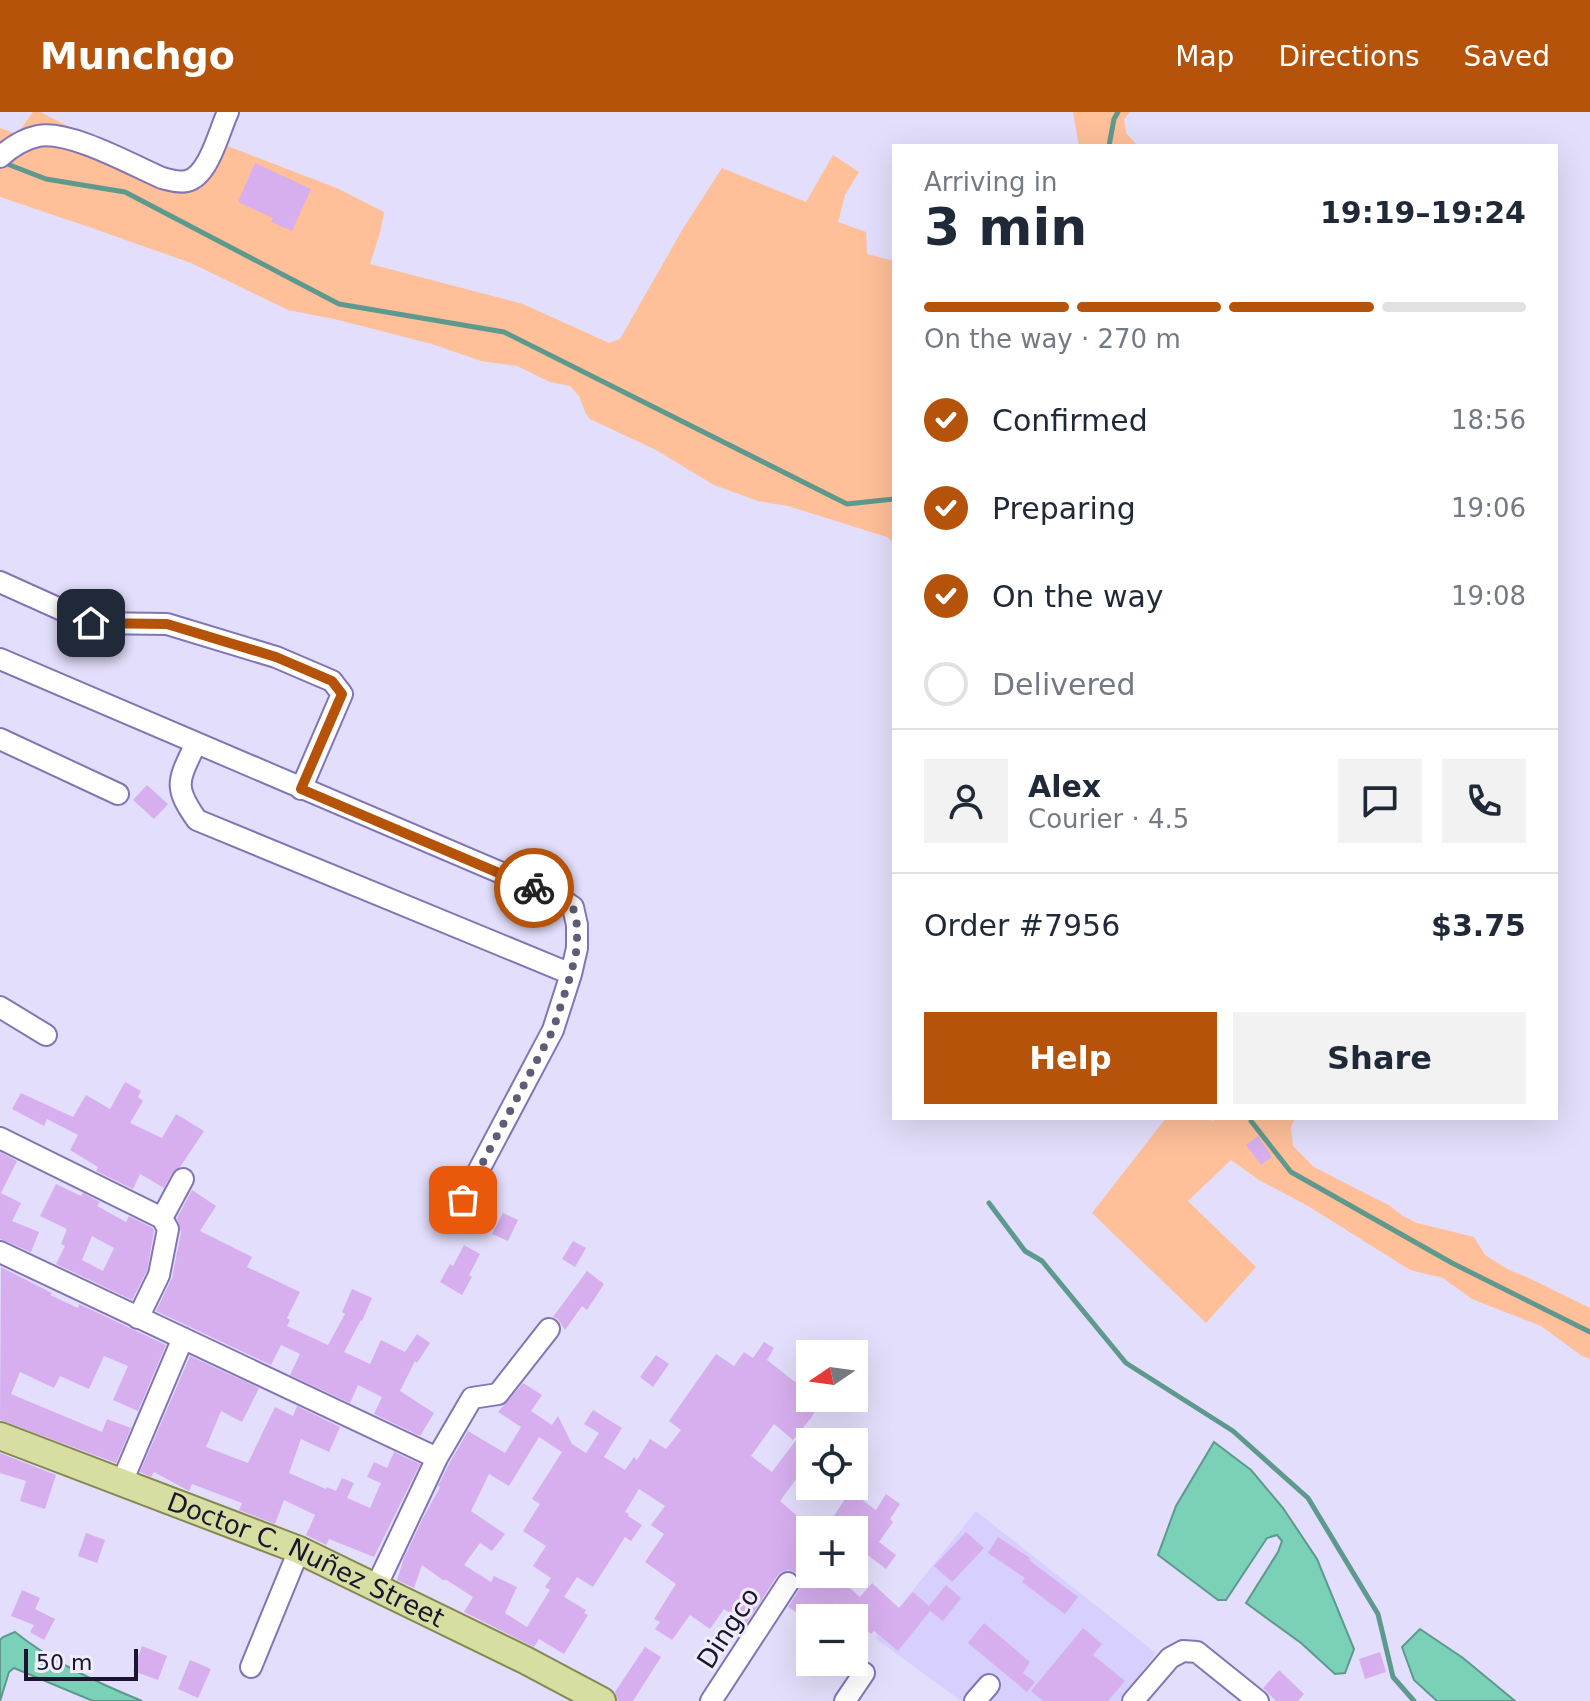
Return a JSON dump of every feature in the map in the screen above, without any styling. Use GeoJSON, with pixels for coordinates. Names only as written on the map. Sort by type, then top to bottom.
{"type":"FeatureCollection","features":[{"type":"Feature","properties":{"kind":"main road","name":"Doctor C. Nuñez Street"},"geometry":{"type":"LineString","coordinates":[[0,1436],[299,1550],[602,1701]]}},
{"type":"Feature","properties":{"kind":"street"},"geometry":{"type":"LineString","coordinates":[[0,157],[16,145],[40,136],[78,140],[162,178],[188,181],[205,168],[228,112]]}},
{"type":"Feature","properties":{"kind":"street"},"geometry":{"type":"LineString","coordinates":[[0,582],[91,623],[167,624],[276,657],[332,681],[342,694],[301,789]]}},
{"type":"Feature","properties":{"kind":"street"},"geometry":{"type":"LineString","coordinates":[[0,659],[560,898],[573,907],[577,948],[553,1030],[463,1200]]}},
{"type":"Feature","properties":{"kind":"street"},"geometry":{"type":"LineString","coordinates":[[0,739],[118,794]]}},
{"type":"Feature","properties":{"kind":"street"},"geometry":{"type":"LineString","coordinates":[[196,743],[180,779],[183,801],[197,820],[571,974]]}},
{"type":"Feature","properties":{"kind":"street"},"geometry":{"type":"LineString","coordinates":[[0,1007],[46,1035]]}},
{"type":"Feature","properties":{"kind":"street"},"geometry":{"type":"LineString","coordinates":[[0,1138],[162,1218],[168,1229],[159,1275],[138,1318]]}},
{"type":"Feature","properties":{"kind":"street"},"geometry":{"type":"LineString","coordinates":[[162,1218],[183,1179]]}},
{"type":"Feature","properties":{"kind":"street"},"geometry":{"type":"LineString","coordinates":[[0,1252],[437,1458]]}},
{"type":"Feature","properties":{"kind":"street"},"geometry":{"type":"LineString","coordinates":[[376,1587],[437,1458],[472,1398],[498,1394],[549,1329]]}},
{"type":"Feature","properties":{"kind":"street"},"geometry":{"type":"LineString","coordinates":[[122,1482],[183,1338]]}},
{"type":"Feature","properties":{"kind":"street"},"geometry":{"type":"LineString","coordinates":[[251,1667],[299,1550]]}},
{"type":"Feature","properties":{"kind":"street","name":"Dingco"},"geometry":{"type":"LineString","coordinates":[[711,1701],[788,1583]]}},
{"type":"Feature","properties":{"kind":"street"},"geometry":{"type":"LineString","coordinates":[[1133,1701],[1170,1658],[1183,1651],[1197,1652],[1258,1701]]}},
{"type":"Feature","properties":{"kind":"street"},"geometry":{"type":"LineString","coordinates":[[845,1701],[862,1676]]}},
{"type":"Feature","properties":{"kind":"street"},"geometry":{"type":"LineString","coordinates":[[975,1701],[989,1685]]}},
{"type":"Feature","properties":{"kind":"shaded area"},"geometry":{"type":"Polygon","coordinates":[[[33,112],[40,112],[184,184],[222,144],[339,189],[384,212],[370,264],[523,304],[609,343],[620,339],[684,227],[722,168],[806,202],[833,155],[859,172],[845,195],[838,222],[866,232],[867,254],[892,260],[892,541],[887,537],[788,506],[758,501],[714,485],[656,450],[590,419],[579,396],[570,386],[550,382],[517,366],[481,361],[432,344],[288,310],[191,263],[0,197],[0,128],[17,134],[33,112]]]}},
{"type":"Feature","properties":{"kind":"shaded area"},"geometry":{"type":"Polygon","coordinates":[[[1073,112],[1130,112],[1124,119],[1126,133],[1136,144],[1079,144],[1073,112]]]}},
{"type":"Feature","properties":{"kind":"shaded area"},"geometry":{"type":"Polygon","coordinates":[[[1164,1120],[1294,1120],[1291,1127],[1293,1146],[1314,1167],[1417,1223],[1474,1237],[1485,1255],[1509,1270],[1590,1308],[1590,1359],[1541,1326],[1472,1299],[1443,1278],[1410,1270],[1231,1160],[1188,1201],[1256,1267],[1206,1323],[1092,1213],[1164,1120]]]}},
{"type":"Feature","properties":{"kind":"shaded area"},"geometry":{"type":"Polygon","coordinates":[[[1214,1442],[1251,1470],[1283,1508],[1317,1559],[1354,1649],[1345,1673],[1335,1674],[1301,1643],[1246,1603],[1278,1552],[1282,1541],[1277,1535],[1267,1538],[1226,1600],[1218,1600],[1158,1555],[1176,1506],[1214,1442]]]}},
{"type":"Feature","properties":{"kind":"shaded area"},"geometry":{"type":"Polygon","coordinates":[[[976,1511],[1156,1653],[1120,1701],[961,1701],[875,1638],[976,1511]]]}},
{"type":"Feature","properties":{"kind":"shaded area"},"geometry":{"type":"Polygon","coordinates":[[[1420,1629],[1463,1658],[1515,1701],[1437,1701],[1414,1680],[1402,1647],[1420,1629]]]}},
{"type":"Feature","properties":{"kind":"shaded area"},"geometry":{"type":"Polygon","coordinates":[[[15,1632],[76,1671],[142,1701],[93,1701],[14,1668],[9,1672],[0,1701],[0,1640],[15,1632]]]}},
{"type":"Feature","properties":{"kind":"building"},"geometry":{"type":"Polygon","coordinates":[[[255,163],[311,189],[292,231],[271,222],[273,218],[238,202],[255,163]]]}},
{"type":"Feature","properties":{"kind":"building"},"geometry":{"type":"Polygon","coordinates":[[[147,785],[168,804],[154,819],[133,800],[147,785]]]}},
{"type":"Feature","properties":{"kind":"building"},"geometry":{"type":"Polygon","coordinates":[[[125,1082],[141,1091],[138,1097],[143,1101],[130,1123],[162,1138],[176,1114],[204,1131],[164,1188],[140,1174],[133,1189],[96,1171],[98,1167],[70,1150],[78,1135],[47,1119],[44,1126],[12,1109],[21,1093],[73,1117],[86,1095],[110,1109],[125,1082]]]}},
{"type":"Feature","properties":{"kind":"building"},"geometry":{"type":"Polygon","coordinates":[[[1258,1136],[1272,1157],[1261,1165],[1246,1145],[1258,1136]]]}},
{"type":"Feature","properties":{"kind":"building"},"geometry":{"type":"Polygon","coordinates":[[[0,1152],[17,1161],[1,1193],[21,1203],[12,1221],[39,1232],[31,1252],[0,1239],[0,1152]]]}},
{"type":"Feature","properties":{"kind":"building"},"geometry":{"type":"Polygon","coordinates":[[[56,1184],[100,1202],[97,1206],[126,1222],[129,1216],[153,1228],[147,1271],[132,1300],[56,1264],[65,1246],[61,1244],[67,1229],[40,1216],[56,1184]],[[92,1236],[82,1260],[103,1271],[114,1248],[92,1236]]]}},
{"type":"Feature","properties":{"kind":"building"},"geometry":{"type":"Polygon","coordinates":[[[192,1190],[216,1206],[200,1231],[252,1257],[247,1267],[300,1292],[287,1318],[290,1320],[287,1326],[328,1345],[345,1314],[342,1312],[352,1289],[372,1298],[344,1352],[370,1364],[381,1340],[405,1352],[417,1334],[430,1343],[417,1363],[415,1361],[400,1391],[434,1413],[420,1436],[374,1414],[382,1397],[358,1385],[350,1403],[290,1375],[300,1354],[281,1345],[271,1365],[156,1311],[172,1278],[181,1232],[177,1218],[192,1190]]]}},
{"type":"Feature","properties":{"kind":"building"},"geometry":{"type":"Polygon","coordinates":[[[503,1213],[518,1220],[508,1241],[492,1234],[503,1213]]]}},
{"type":"Feature","properties":{"kind":"building"},"geometry":{"type":"Polygon","coordinates":[[[573,1241],[586,1248],[575,1267],[562,1259],[573,1241]]]}},
{"type":"Feature","properties":{"kind":"building"},"geometry":{"type":"Polygon","coordinates":[[[464,1245],[480,1254],[462,1295],[440,1282],[464,1245]]]}},
{"type":"Feature","properties":{"kind":"building"},"geometry":{"type":"Polygon","coordinates":[[[1,1267],[52,1293],[50,1295],[78,1308],[79,1304],[166,1345],[138,1411],[113,1400],[128,1366],[104,1356],[89,1389],[60,1376],[54,1388],[20,1372],[11,1394],[102,1432],[107,1419],[131,1428],[116,1463],[0,1420],[1,1267]]]}},
{"type":"Feature","properties":{"kind":"building"},"geometry":{"type":"Polygon","coordinates":[[[587,1271],[604,1284],[587,1310],[582,1306],[565,1330],[553,1317],[587,1271]]]}},
{"type":"Feature","properties":{"kind":"building"},"geometry":{"type":"Polygon","coordinates":[[[764,1342],[774,1348],[767,1360],[796,1380],[796,1412],[815,1412],[803,1428],[796,1428],[793,1440],[774,1424],[751,1456],[772,1472],[796,1440],[796,1479],[780,1501],[797,1516],[796,1573],[788,1570],[777,1576],[746,1624],[724,1609],[710,1629],[690,1615],[672,1640],[655,1629],[660,1622],[654,1619],[676,1584],[645,1562],[664,1534],[651,1525],[665,1506],[639,1489],[625,1512],[642,1525],[631,1541],[625,1537],[593,1587],[577,1577],[564,1597],[586,1610],[584,1613],[588,1615],[564,1654],[539,1639],[534,1647],[464,1612],[473,1597],[422,1565],[414,1588],[397,1580],[438,1486],[468,1431],[505,1453],[521,1427],[498,1412],[523,1383],[542,1395],[531,1411],[552,1425],[558,1416],[572,1444],[586,1453],[599,1433],[584,1424],[593,1410],[622,1428],[604,1457],[625,1470],[634,1457],[637,1460],[650,1439],[666,1449],[681,1430],[669,1421],[716,1354],[734,1366],[744,1352],[753,1358],[764,1342]],[[539,1437],[509,1486],[489,1474],[471,1511],[505,1534],[492,1551],[480,1543],[464,1565],[491,1582],[494,1576],[517,1587],[505,1613],[527,1627],[550,1590],[545,1587],[551,1578],[533,1566],[546,1546],[523,1531],[540,1504],[532,1499],[562,1452],[539,1437]]]}},
{"type":"Feature","properties":{"kind":"building"},"geometry":{"type":"Polygon","coordinates":[[[656,1355],[669,1364],[653,1387],[640,1377],[656,1355]]]}},
{"type":"Feature","properties":{"kind":"building"},"geometry":{"type":"Polygon","coordinates":[[[190,1356],[259,1388],[242,1422],[221,1411],[206,1447],[248,1463],[275,1407],[293,1416],[297,1406],[340,1427],[329,1452],[301,1439],[289,1473],[336,1491],[342,1478],[354,1483],[347,1498],[370,1508],[381,1483],[367,1477],[374,1462],[387,1468],[394,1452],[420,1464],[374,1557],[329,1539],[326,1545],[306,1535],[315,1515],[284,1500],[275,1524],[239,1510],[242,1503],[192,1484],[189,1491],[154,1472],[151,1477],[140,1472],[190,1356]]]}},
{"type":"Feature","properties":{"kind":"building"},"geometry":{"type":"Polygon","coordinates":[[[0,1453],[56,1475],[45,1509],[20,1501],[26,1481],[0,1473],[0,1453]]]}},
{"type":"Feature","properties":{"kind":"building"},"geometry":{"type":"Polygon","coordinates":[[[886,1494],[900,1504],[890,1519],[893,1522],[879,1542],[896,1555],[886,1569],[868,1555],[868,1516],[834,1516],[844,1500],[862,1500],[876,1510],[886,1494]]]}},
{"type":"Feature","properties":{"kind":"building"},"geometry":{"type":"Polygon","coordinates":[[[966,1532],[984,1548],[952,1582],[934,1566],[966,1532]]]}},
{"type":"Feature","properties":{"kind":"building"},"geometry":{"type":"Polygon","coordinates":[[[86,1533],[105,1540],[97,1563],[78,1556],[86,1533]]]}},
{"type":"Feature","properties":{"kind":"building"},"geometry":{"type":"Polygon","coordinates":[[[998,1537],[1078,1597],[1065,1614],[1022,1582],[1025,1578],[988,1553],[998,1537]]]}},
{"type":"Feature","properties":{"kind":"building"},"geometry":{"type":"Polygon","coordinates":[[[872,1583],[899,1608],[913,1592],[929,1606],[946,1585],[961,1598],[943,1621],[930,1611],[898,1651],[874,1631],[871,1634],[868,1631],[868,1604],[796,1604],[796,1612],[788,1607],[799,1590],[850,1588],[860,1597],[872,1583]]]}},
{"type":"Feature","properties":{"kind":"building"},"geometry":{"type":"Polygon","coordinates":[[[22,1590],[40,1598],[35,1609],[55,1619],[44,1640],[30,1632],[34,1625],[11,1616],[22,1590]]]}},
{"type":"Feature","properties":{"kind":"building"},"geometry":{"type":"Polygon","coordinates":[[[984,1623],[1030,1662],[1023,1673],[1035,1682],[1027,1692],[968,1643],[984,1623]]]}},
{"type":"Feature","properties":{"kind":"building"},"geometry":{"type":"Polygon","coordinates":[[[1083,1628],[1102,1644],[1093,1655],[1125,1681],[1108,1701],[1043,1701],[1031,1691],[1083,1628]]]}},
{"type":"Feature","properties":{"kind":"building"},"geometry":{"type":"Polygon","coordinates":[[[142,1646],[167,1656],[158,1680],[133,1671],[142,1646]]]}},
{"type":"Feature","properties":{"kind":"building"},"geometry":{"type":"Polygon","coordinates":[[[645,1647],[661,1657],[633,1701],[618,1701],[615,1692],[645,1647]]]}},
{"type":"Feature","properties":{"kind":"building"},"geometry":{"type":"Polygon","coordinates":[[[1380,1652],[1386,1672],[1365,1679],[1359,1659],[1380,1652]]]}},
{"type":"Feature","properties":{"kind":"building"},"geometry":{"type":"Polygon","coordinates":[[[190,1660],[211,1669],[198,1698],[178,1689],[190,1660]]]}},
{"type":"Feature","properties":{"kind":"building"},"geometry":{"type":"Polygon","coordinates":[[[1279,1670],[1304,1694],[1298,1701],[1276,1701],[1263,1688],[1279,1670]]]}},
{"type":"Feature","properties":{"kind":"waterway"},"geometry":{"type":"LineString","coordinates":[[1109,144],[1118,112]]}},
{"type":"Feature","properties":{"kind":"waterway"},"geometry":{"type":"LineString","coordinates":[[2,162],[46,179],[125,192],[339,304],[504,332],[847,504],[892,499]]}},
{"type":"Feature","properties":{"kind":"waterway"},"geometry":{"type":"LineString","coordinates":[[1251,1120],[1291,1172],[1452,1263],[1590,1332]]}},
{"type":"Feature","properties":{"kind":"waterway"},"geometry":{"type":"LineString","coordinates":[[989,1203],[1025,1251],[1042,1261],[1126,1363],[1233,1431],[1308,1498],[1378,1614],[1393,1677],[1414,1701]]}},
{"type":"Feature","properties":{"kind":"way so far"},"geometry":{"type":"LineString","coordinates":[[463,1200],[553,1030],[577,948],[573,907],[534,888]]}},
{"type":"Feature","properties":{"kind":"route"},"geometry":{"type":"LineString","coordinates":[[91,623],[167,624],[276,657],[332,681],[342,694],[301,789],[534,888]]}}]}
